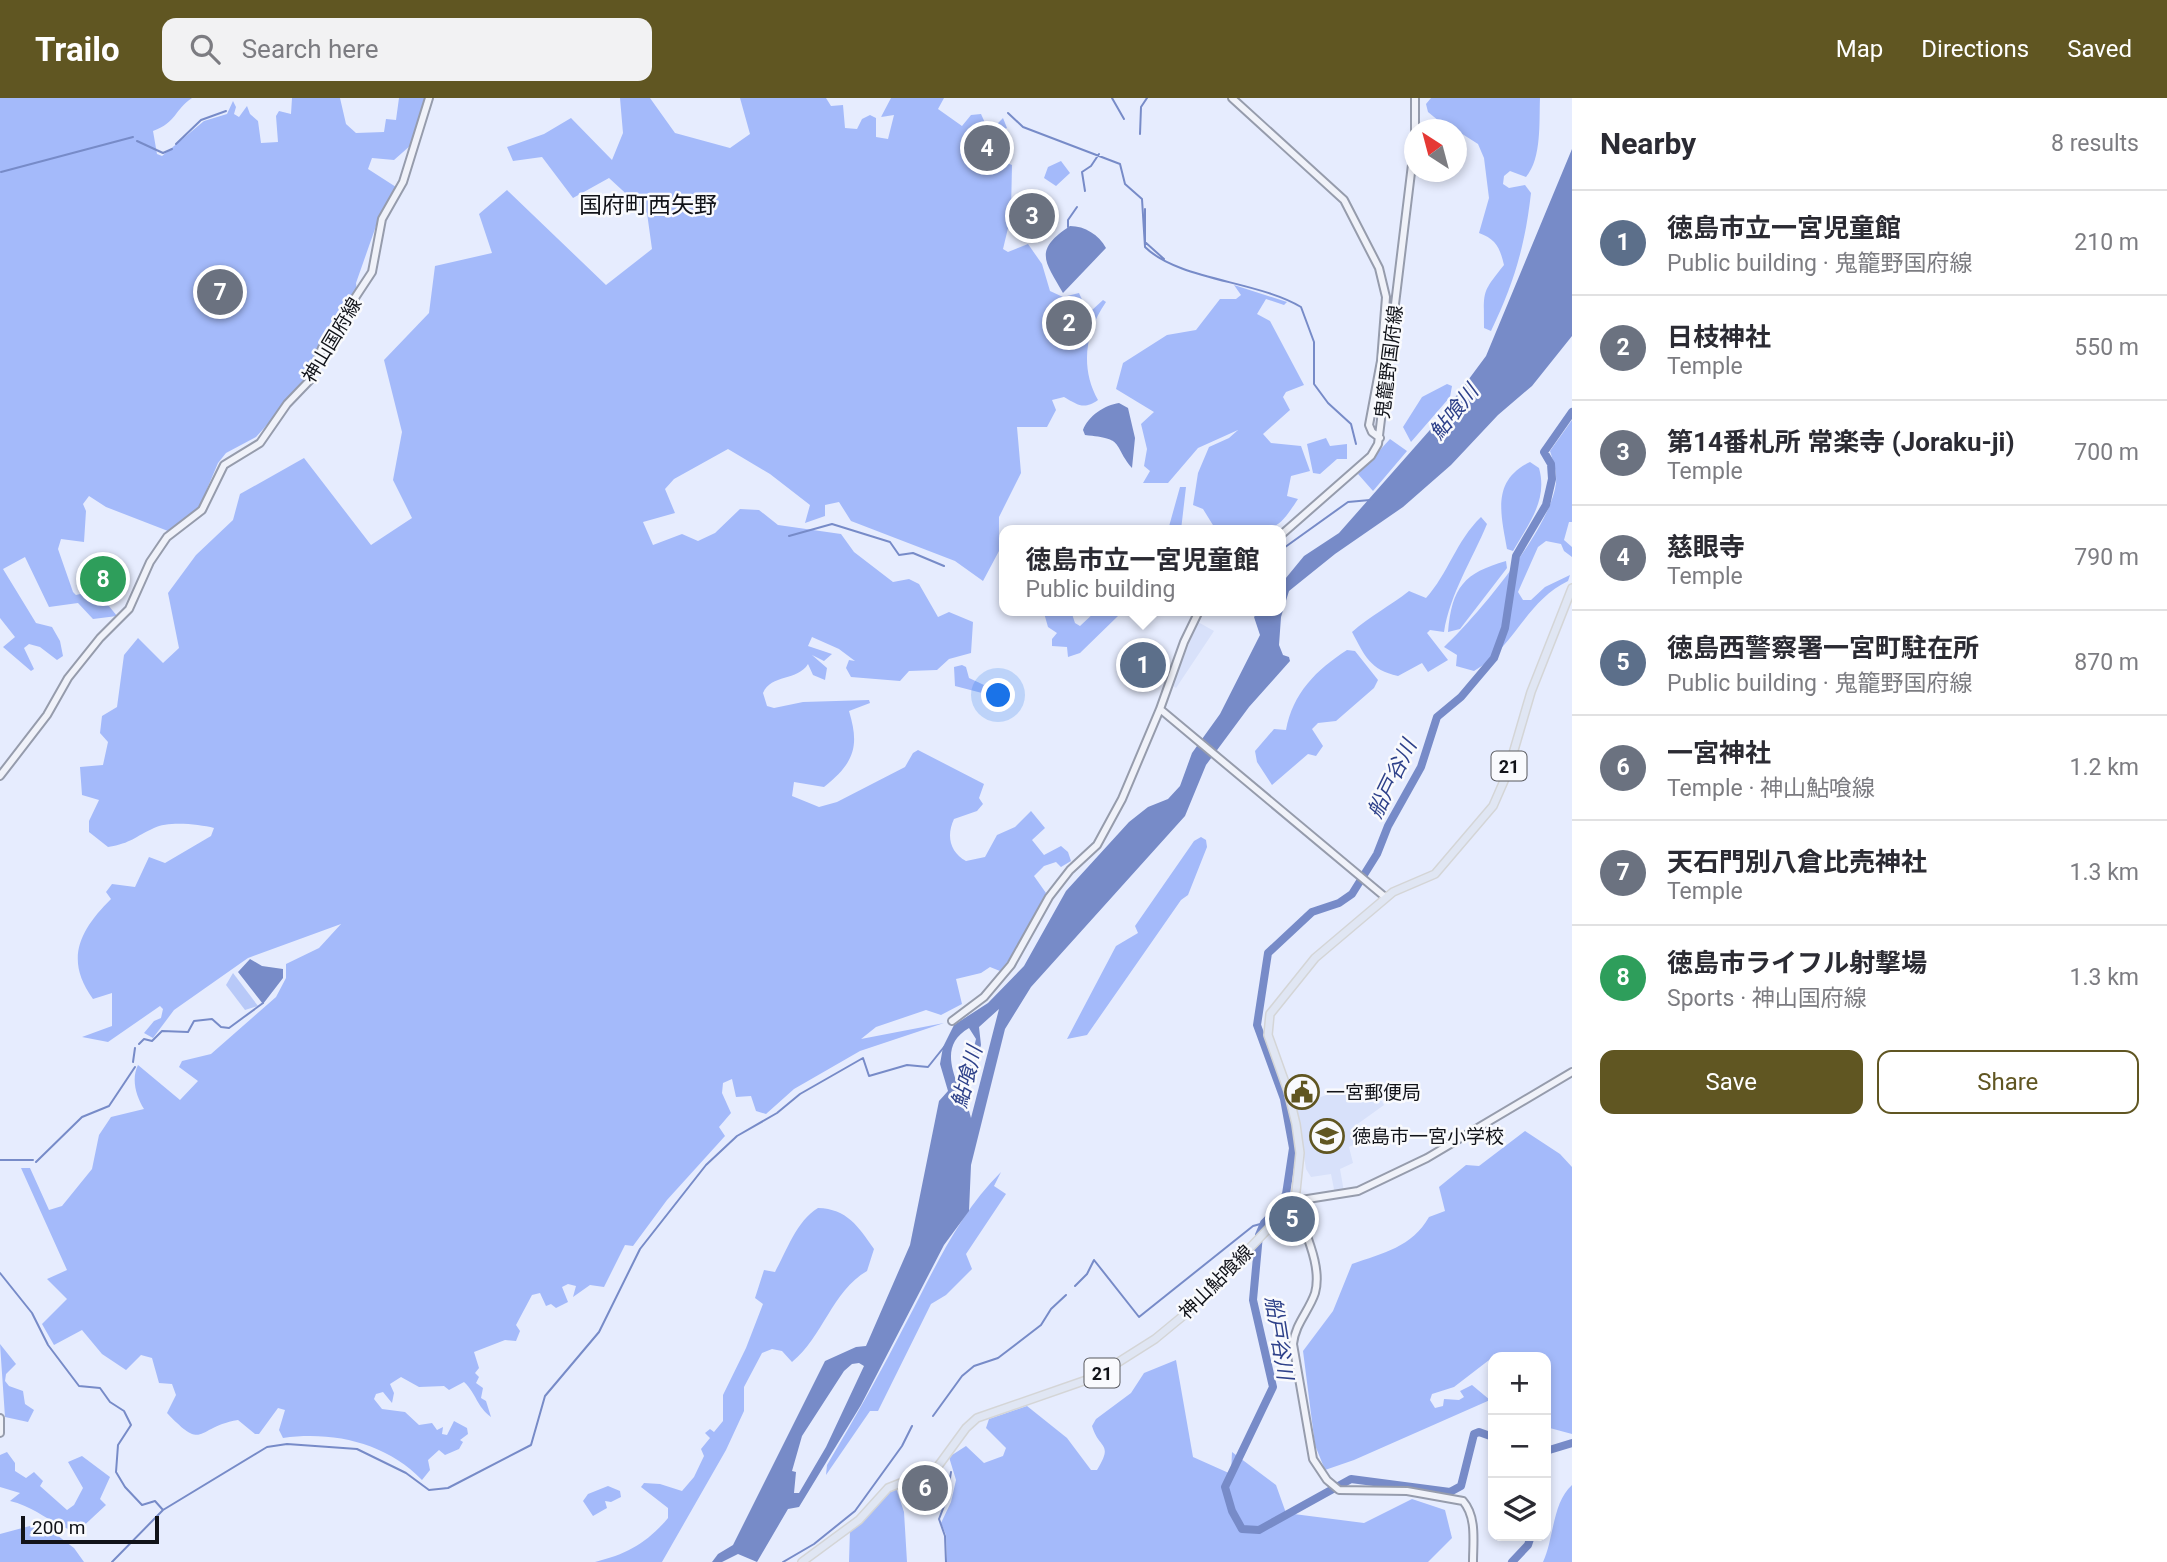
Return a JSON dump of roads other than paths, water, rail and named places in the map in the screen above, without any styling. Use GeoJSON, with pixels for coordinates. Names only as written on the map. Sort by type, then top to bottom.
{"type":"FeatureCollection","features":[{"type":"Feature","properties":{"kind":"main road","name":"神山国府線"},"geometry":{"type":"LineString","coordinates":[[0,776],[47,715],[68,678],[100,638],[129,609],[150,562],[167,537],[202,510],[224,465],[260,443],[287,404],[310,380],[322,348],[372,272],[380,225],[403,182],[429,98]]}},
{"type":"Feature","properties":{"kind":"main road"},"geometry":{"type":"LineString","coordinates":[[1233,98],[1345,200],[1379,268],[1386,297],[1381,361],[1369,425],[1372,432],[1380,438]]}},
{"type":"Feature","properties":{"kind":"main road"},"geometry":{"type":"LineString","coordinates":[[1415,98],[1415,119]]}},
{"type":"Feature","properties":{"kind":"main road","name":"鬼籠野国府線"},"geometry":{"type":"LineString","coordinates":[[1286,531],[1371,456],[1380,438],[1383,387],[1410,182]]}},
{"type":"Feature","properties":{"kind":"main road","name":"21"},"geometry":{"type":"LineString","coordinates":[[1294,1201],[1300,1153],[1296,1124],[1288,1091],[1268,1035],[1268,1018],[1315,958],[1385,897],[1435,874],[1493,806],[1507,774],[1531,692],[1572,588]]}},
{"type":"Feature","properties":{"kind":"main road"},"geometry":{"type":"LineString","coordinates":[[952,1021],[984,997],[1011,965],[1049,897],[1070,870],[1097,845],[1122,799],[1197,616]]}},
{"type":"Feature","properties":{"kind":"main road"},"geometry":{"type":"LineString","coordinates":[[1160,709],[1385,897]]}},
{"type":"Feature","properties":{"kind":"main road"},"geometry":{"type":"LineString","coordinates":[[1473,1562],[1472,1522],[1468,1508],[1460,1500],[1400,1490],[1339,1490],[1317,1466],[1311,1452],[1294,1353],[1294,1335],[1314,1296],[1316,1280],[1303,1220],[1294,1201],[1358,1191],[1427,1158],[1572,1072]]}},
{"type":"Feature","properties":{"kind":"main road","name":"神山鮎喰線"},"geometry":{"type":"LineString","coordinates":[[802,1562],[859,1520],[888,1488],[936,1469],[966,1428],[977,1418],[1095,1377],[1155,1339],[1189,1311],[1294,1201]]}},
{"type":"Feature","properties":{"kind":"main road"},"geometry":{"type":"LineString","coordinates":[[0,1418],[0,1433]]}},
{"type":"Feature","properties":{"kind":"water","name":"鮎喰川"},"geometry":{"type":"Polygon","coordinates":[[[1572,149],[1572,336],[1532,386],[1498,415],[1451,465],[1403,507],[1335,554],[1289,591],[1286,601],[1286,578],[1304,556],[1339,533],[1437,422],[1486,356],[1572,149]]]}},
{"type":"Feature","properties":{"kind":"water"},"geometry":{"type":"Polygon","coordinates":[[[1070,226],[1091,232],[1106,248],[1063,293],[1046,257],[1050,243],[1070,226]]]}},
{"type":"Feature","properties":{"kind":"water"},"geometry":{"type":"Polygon","coordinates":[[[1119,403],[1128,408],[1135,438],[1132,468],[1113,441],[1085,435],[1083,430],[1098,412],[1119,403]]]}},
{"type":"Feature","properties":{"kind":"water","name":"鮎喰川"},"geometry":{"type":"Polygon","coordinates":[[[1281,616],[1279,645],[1283,655],[1289,657],[1290,661],[1249,707],[1206,765],[1185,816],[1031,987],[1005,1029],[971,1165],[969,1211],[944,1245],[861,1405],[799,1507],[788,1509],[757,1562],[738,1554],[722,1562],[712,1562],[718,1554],[733,1545],[825,1361],[856,1347],[866,1346],[910,1245],[939,1101],[948,1091],[940,1064],[943,1047],[954,1025],[988,1003],[1024,966],[1066,891],[1129,822],[1148,807],[1168,799],[1180,786],[1192,753],[1220,714],[1260,635],[1254,617],[1281,616]],[[999,1009],[979,1027],[981,1045],[965,1097],[971,1118],[999,1009]],[[969,1028],[953,1046],[951,1061],[958,1086],[968,1072],[976,1039],[969,1028]],[[859,1363],[852,1364],[844,1371],[802,1436],[792,1471],[796,1472],[794,1493],[799,1493],[826,1447],[864,1366],[859,1363]]]}},
{"type":"Feature","properties":{"kind":"water"},"geometry":{"type":"Polygon","coordinates":[[[250,959],[262,966],[283,969],[283,978],[263,1004],[238,972],[250,959]]]}},
{"type":"Feature","properties":{"kind":"waterway"},"geometry":{"type":"LineString","coordinates":[[1112,98],[1124,119]]}},
{"type":"Feature","properties":{"kind":"waterway"},"geometry":{"type":"LineString","coordinates":[[1140,134],[1141,107],[1147,98]]}},
{"type":"Feature","properties":{"kind":"waterway"},"geometry":{"type":"LineString","coordinates":[[176,144],[201,120],[226,111]]}},
{"type":"Feature","properties":{"kind":"waterway"},"geometry":{"type":"LineString","coordinates":[[1008,113],[1023,127],[1120,164],[1125,184],[1142,199],[1145,247],[1159,258],[1198,274],[1263,291],[1301,307],[1314,342],[1314,384],[1328,403],[1351,424],[1356,444]]}},
{"type":"Feature","properties":{"kind":"waterway"},"geometry":{"type":"LineString","coordinates":[[1,172],[133,137]]}},
{"type":"Feature","properties":{"kind":"waterway"},"geometry":{"type":"LineString","coordinates":[[137,141],[163,153],[172,149]]}},
{"type":"Feature","properties":{"kind":"waterway"},"geometry":{"type":"LineString","coordinates":[[1085,191],[1082,172],[1091,166],[1099,154]]}},
{"type":"Feature","properties":{"kind":"waterway"},"geometry":{"type":"LineString","coordinates":[[1068,227],[1068,220],[1077,207]]}},
{"type":"Feature","properties":{"kind":"waterway"},"geometry":{"type":"LineString","coordinates":[[1145,209],[1145,242],[1164,259]]}},
{"type":"Feature","properties":{"kind":"waterway","name":"船戸谷川"},"geometry":{"type":"LineString","coordinates":[[1488,1435],[1479,1432],[1474,1434],[1461,1486],[1450,1492],[1351,1479],[1259,1530],[1242,1529],[1232,1511],[1225,1487],[1273,1387],[1253,1300],[1259,1235],[1264,1223],[1277,1210],[1286,1194],[1293,1148],[1284,1099],[1257,1025],[1268,953],[1312,912],[1339,903],[1352,894],[1377,854],[1388,826],[1421,767],[1437,717],[1461,697],[1494,658],[1505,628],[1516,556],[1546,505],[1552,479],[1551,464],[1544,452],[1572,412]]}},
{"type":"Feature","properties":{"kind":"waterway"},"geometry":{"type":"LineString","coordinates":[[1286,546],[1348,502],[1370,500]]}},
{"type":"Feature","properties":{"kind":"waterway"},"geometry":{"type":"LineString","coordinates":[[789,536],[832,524],[890,542],[899,555],[913,553],[944,566]]}},
{"type":"Feature","properties":{"kind":"waterway"},"geometry":{"type":"LineString","coordinates":[[139,1044],[144,1039],[152,1041],[162,1031],[188,1032],[194,1021],[212,1019],[221,1027],[229,1028],[263,1003]]}},
{"type":"Feature","properties":{"kind":"waterway"},"geometry":{"type":"LineString","coordinates":[[112,1562],[163,1510],[267,1447],[287,1444],[357,1449],[406,1473],[429,1490],[448,1488],[531,1445],[545,1396],[599,1332],[640,1249],[706,1165],[737,1136],[777,1113],[800,1094],[863,1058],[869,1076],[907,1065],[928,1067],[944,1047]]}},
{"type":"Feature","properties":{"kind":"waterway"},"geometry":{"type":"LineString","coordinates":[[133,1062],[135,1048]]}},
{"type":"Feature","properties":{"kind":"waterway"},"geometry":{"type":"LineString","coordinates":[[36,1162],[82,1117],[109,1106],[135,1067]]}},
{"type":"Feature","properties":{"kind":"waterway"},"geometry":{"type":"LineString","coordinates":[[0,1160],[33,1160]]}},
{"type":"Feature","properties":{"kind":"waterway"},"geometry":{"type":"LineString","coordinates":[[1075,1286],[1087,1274],[1094,1260],[1139,1317],[1253,1226],[1264,1223]]}},
{"type":"Feature","properties":{"kind":"waterway"},"geometry":{"type":"LineString","coordinates":[[0,1273],[32,1313],[48,1345],[79,1386],[100,1388],[110,1402],[124,1411],[131,1425],[118,1445],[116,1472],[125,1487],[142,1505],[155,1501],[163,1510]]}},
{"type":"Feature","properties":{"kind":"waterway"},"geometry":{"type":"LineString","coordinates":[[933,1416],[962,1376],[974,1366],[998,1358],[1041,1325],[1051,1309],[1066,1295]]}},
{"type":"Feature","properties":{"kind":"waterway"},"geometry":{"type":"LineString","coordinates":[[783,1562],[814,1544],[855,1511],[902,1446],[912,1426]]}},
{"type":"Feature","properties":{"kind":"waterway"},"geometry":{"type":"LineString","coordinates":[[1551,1449],[1572,1443]]}},
{"type":"Feature","properties":{"kind":"waterway"},"geometry":{"type":"LineString","coordinates":[[946,1562],[945,1536],[939,1519],[946,1501],[951,1472]]}},
{"type":"Feature","properties":{"kind":"waterway","name":"船戸谷川"},"geometry":{"type":"LineString","coordinates":[[1512,1562],[1529,1541]]}},
{"type":"Feature","properties":{"kind":"place","name":"慈眼寺"},"geometry":{"type":"Point","coordinates":[987,148]}},
{"type":"Feature","properties":{"kind":"place","name":"第14番札所 常楽寺 (Joraku-ji)"},"geometry":{"type":"Point","coordinates":[1032,216]}},
{"type":"Feature","properties":{"kind":"place","name":"天石門別八倉比売神社"},"geometry":{"type":"Point","coordinates":[220,292]}},
{"type":"Feature","properties":{"kind":"place","name":"日枝神社"},"geometry":{"type":"Point","coordinates":[1069,323]}},
{"type":"Feature","properties":{"kind":"place","name":"徳島市ライフル射撃場"},"geometry":{"type":"Point","coordinates":[103,579]}},
{"type":"Feature","properties":{"kind":"place","name":"徳島市立一宮児童館"},"geometry":{"type":"Point","coordinates":[1143,665]}},
{"type":"Feature","properties":{"kind":"place","name":"一宮郵便局"},"geometry":{"type":"Point","coordinates":[1302,1092]}},
{"type":"Feature","properties":{"kind":"place","name":"徳島市一宮小学校"},"geometry":{"type":"Point","coordinates":[1327,1136]}},
{"type":"Feature","properties":{"kind":"place","name":"徳島西警察署一宮町駐在所"},"geometry":{"type":"Point","coordinates":[1292,1219]}},
{"type":"Feature","properties":{"kind":"place","name":"一宮神社"},"geometry":{"type":"Point","coordinates":[925,1488]}},
{"type":"Feature","properties":{"kind":"district","name":"国府町西矢野"},"geometry":{"type":"Point","coordinates":[648,205]}}]}
